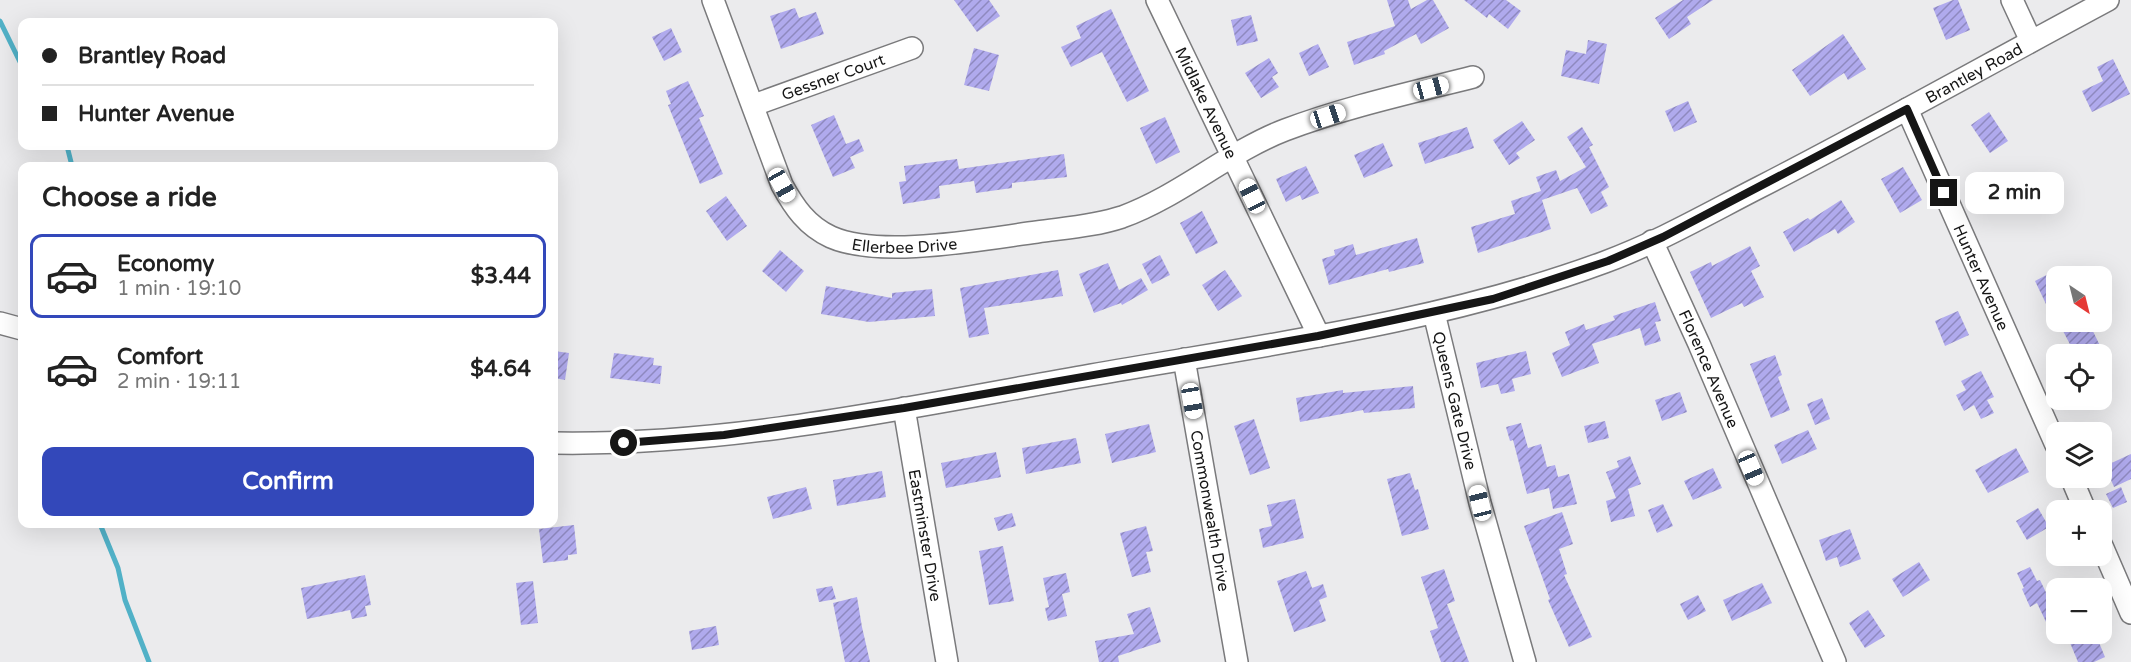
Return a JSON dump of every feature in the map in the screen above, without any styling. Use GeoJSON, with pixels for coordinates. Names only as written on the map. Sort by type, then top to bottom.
{"type":"FeatureCollection","features":[{"type":"Feature","properties":{"kind":"street","name":"Ellerbee Drive"},"geometry":{"type":"LineString","coordinates":[[713,0],[782,185],[803,218],[813,227],[842,241],[879,246],[955,243],[1094,224],[1120,217],[1186,185],[1232,156],[1263,140],[1297,126],[1348,109],[1473,77]]}},
{"type":"Feature","properties":{"kind":"street","name":"Midlake Avenue"},"geometry":{"type":"LineString","coordinates":[[1157,0],[1318,336]]}},
{"type":"Feature","properties":{"kind":"street"},"geometry":{"type":"LineString","coordinates":[[2012,0],[2031,41]]}},
{"type":"Feature","properties":{"kind":"street","name":"Brantley Road"},"geometry":{"type":"LineString","coordinates":[[558,443],[604,444],[724,435],[904,408],[1318,336],[1434,313],[1538,285],[1608,261],[1652,241],[1907,109],[2108,0]]}},
{"type":"Feature","properties":{"kind":"street","name":"Gessner Court"},"geometry":{"type":"LineString","coordinates":[[753,105],[912,48]]}},
{"type":"Feature","properties":{"kind":"street","name":"Hunter Avenue"},"geometry":{"type":"LineString","coordinates":[[1907,109],[2046,422]]}},
{"type":"Feature","properties":{"kind":"street","name":"Florence Avenue"},"geometry":{"type":"LineString","coordinates":[[1652,241],[1699,344],[1834,662]]}},
{"type":"Feature","properties":{"kind":"street","name":"Queens Gate Drive"},"geometry":{"type":"LineString","coordinates":[[1434,313],[1480,503],[1525,662]]}},
{"type":"Feature","properties":{"kind":"street"},"geometry":{"type":"LineString","coordinates":[[0,323],[18,328]]}},
{"type":"Feature","properties":{"kind":"street","name":"Commonwealth Drive"},"geometry":{"type":"LineString","coordinates":[[1184,359],[1238,662]]}},
{"type":"Feature","properties":{"kind":"street","name":"Eastminster Drive"},"geometry":{"type":"LineString","coordinates":[[904,408],[946,662]]}},
{"type":"Feature","properties":{"kind":"street"},"geometry":{"type":"LineString","coordinates":[[2111,566],[2131,613]]}},
{"type":"Feature","properties":{"kind":"building"},"geometry":{"type":"Polygon","coordinates":[[[954,0],[989,0],[1000,16],[977,32],[954,0]]]}},
{"type":"Feature","properties":{"kind":"building"},"geometry":{"type":"Polygon","coordinates":[[[1387,0],[1408,0],[1411,9],[1427,0],[1433,0],[1449,28],[1421,44],[1416,34],[1384,51],[1385,54],[1354,65],[1347,42],[1395,26],[1387,0]]]}},
{"type":"Feature","properties":{"kind":"building"},"geometry":{"type":"Polygon","coordinates":[[[1464,0],[1506,0],[1521,11],[1508,29],[1489,14],[1487,18],[1464,0]]]}},
{"type":"Feature","properties":{"kind":"building"},"geometry":{"type":"Polygon","coordinates":[[[1683,0],[1713,0],[1687,17],[1691,24],[1669,39],[1655,18],[1683,0]]]}},
{"type":"Feature","properties":{"kind":"building"},"geometry":{"type":"Polygon","coordinates":[[[1958,0],[1970,30],[1946,40],[1933,8],[1958,0]]]}},
{"type":"Feature","properties":{"kind":"building"},"geometry":{"type":"Polygon","coordinates":[[[795,8],[799,18],[816,12],[824,34],[781,49],[770,16],[795,8]]]}},
{"type":"Feature","properties":{"kind":"building"},"geometry":{"type":"Polygon","coordinates":[[[1111,9],[1149,91],[1127,102],[1102,52],[1071,67],[1061,47],[1081,38],[1076,26],[1111,9]]]}},
{"type":"Feature","properties":{"kind":"building"},"geometry":{"type":"Polygon","coordinates":[[[1251,15],[1258,41],[1237,46],[1231,20],[1251,15]]]}},
{"type":"Feature","properties":{"kind":"building"},"geometry":{"type":"Polygon","coordinates":[[[671,28],[682,52],[664,61],[652,37],[671,28]]]}},
{"type":"Feature","properties":{"kind":"building"},"geometry":{"type":"Polygon","coordinates":[[[1843,34],[1866,69],[1848,80],[1844,73],[1810,96],[1792,70],[1843,34]]]}},
{"type":"Feature","properties":{"kind":"building"},"geometry":{"type":"Polygon","coordinates":[[[1588,40],[1607,44],[1599,84],[1561,76],[1566,50],[1586,54],[1588,40]]]}},
{"type":"Feature","properties":{"kind":"building"},"geometry":{"type":"Polygon","coordinates":[[[1318,44],[1329,67],[1309,76],[1299,53],[1318,44]]]}},
{"type":"Feature","properties":{"kind":"building"},"geometry":{"type":"Polygon","coordinates":[[[974,48],[999,55],[989,91],[964,85],[974,48]]]}},
{"type":"Feature","properties":{"kind":"building"},"geometry":{"type":"Polygon","coordinates":[[[1269,58],[1278,73],[1272,77],[1279,87],[1261,98],[1245,73],[1269,58]]]}},
{"type":"Feature","properties":{"kind":"building"},"geometry":{"type":"Polygon","coordinates":[[[2113,59],[2130,94],[2092,112],[2082,91],[2103,81],[2097,67],[2113,59]]]}},
{"type":"Feature","properties":{"kind":"building"},"geometry":{"type":"Polygon","coordinates":[[[688,81],[704,116],[699,118],[723,174],[700,184],[668,105],[671,104],[666,91],[688,81]]]}},
{"type":"Feature","properties":{"kind":"building"},"geometry":{"type":"Polygon","coordinates":[[[1688,101],[1697,122],[1674,132],[1665,111],[1688,101]]]}},
{"type":"Feature","properties":{"kind":"building"},"geometry":{"type":"Polygon","coordinates":[[[1989,112],[2008,141],[1990,153],[1971,125],[1989,112]]]}},
{"type":"Feature","properties":{"kind":"building"},"geometry":{"type":"Polygon","coordinates":[[[834,115],[846,144],[859,139],[864,151],[850,157],[855,168],[833,177],[811,125],[834,115]]]}},
{"type":"Feature","properties":{"kind":"building"},"geometry":{"type":"Polygon","coordinates":[[[1165,117],[1180,152],[1156,164],[1140,128],[1165,117]]]}},
{"type":"Feature","properties":{"kind":"building"},"geometry":{"type":"Polygon","coordinates":[[[1522,121],[1535,140],[1516,153],[1520,158],[1509,165],[1493,140],[1522,121]]]}},
{"type":"Feature","properties":{"kind":"building"},"geometry":{"type":"Polygon","coordinates":[[[1467,127],[1474,148],[1425,164],[1418,143],[1467,127]]]}},
{"type":"Feature","properties":{"kind":"building"},"geometry":{"type":"Polygon","coordinates":[[[1582,127],[1593,145],[1589,147],[1609,187],[1601,192],[1608,206],[1591,214],[1577,188],[1542,200],[1551,229],[1478,253],[1471,227],[1515,214],[1511,201],[1541,191],[1536,177],[1556,170],[1560,181],[1586,167],[1567,137],[1582,127]]]}},
{"type":"Feature","properties":{"kind":"building"},"geometry":{"type":"Polygon","coordinates":[[[1383,143],[1393,166],[1364,178],[1354,155],[1383,143]]]}},
{"type":"Feature","properties":{"kind":"building"},"geometry":{"type":"Polygon","coordinates":[[[1064,154],[1067,177],[1012,183],[1012,188],[976,193],[974,181],[939,186],[940,198],[903,204],[899,182],[906,181],[904,166],[957,159],[959,169],[1064,154]]]}},
{"type":"Feature","properties":{"kind":"building"},"geometry":{"type":"Polygon","coordinates":[[[1306,166],[1319,193],[1302,200],[1300,195],[1286,202],[1276,179],[1306,166]]]}},
{"type":"Feature","properties":{"kind":"building"},"geometry":{"type":"Polygon","coordinates":[[[1903,167],[1922,200],[1900,213],[1881,179],[1903,167]]]}},
{"type":"Feature","properties":{"kind":"building"},"geometry":{"type":"Polygon","coordinates":[[[726,196],[747,226],[727,241],[706,211],[726,196]]]}},
{"type":"Feature","properties":{"kind":"building"},"geometry":{"type":"Polygon","coordinates":[[[1841,200],[1855,222],[1838,234],[1835,229],[1794,252],[1783,232],[1808,218],[1810,220],[1841,200]]]}},
{"type":"Feature","properties":{"kind":"building"},"geometry":{"type":"Polygon","coordinates":[[[1202,211],[1218,243],[1196,254],[1180,223],[1202,211]]]}},
{"type":"Feature","properties":{"kind":"building"},"geometry":{"type":"Polygon","coordinates":[[[1417,238],[1424,263],[1389,272],[1388,269],[1329,285],[1322,259],[1335,255],[1334,250],[1353,244],[1356,255],[1417,238]]]}},
{"type":"Feature","properties":{"kind":"building"},"geometry":{"type":"Polygon","coordinates":[[[1750,246],[1760,266],[1751,271],[1764,297],[1744,307],[1742,303],[1711,318],[1690,272],[1711,262],[1712,266],[1750,246]]]}},
{"type":"Feature","properties":{"kind":"building"},"geometry":{"type":"Polygon","coordinates":[[[780,250],[804,271],[786,292],[762,271],[780,250]]]}},
{"type":"Feature","properties":{"kind":"building"},"geometry":{"type":"Polygon","coordinates":[[[1160,255],[1170,275],[1152,284],[1142,264],[1160,255]]]}},
{"type":"Feature","properties":{"kind":"building"},"geometry":{"type":"Polygon","coordinates":[[[1108,263],[1119,290],[1141,278],[1148,290],[1122,305],[1121,303],[1094,313],[1079,274],[1108,263]]]}},
{"type":"Feature","properties":{"kind":"building"},"geometry":{"type":"Polygon","coordinates":[[[1058,270],[1063,296],[984,308],[989,334],[969,338],[960,288],[1058,270]]]}},
{"type":"Feature","properties":{"kind":"building"},"geometry":{"type":"Polygon","coordinates":[[[1225,270],[1242,296],[1218,311],[1202,285],[1225,270]]]}},
{"type":"Feature","properties":{"kind":"building"},"geometry":{"type":"Polygon","coordinates":[[[2046,275],[2046,304],[2035,281],[2046,275]]]}},
{"type":"Feature","properties":{"kind":"building"},"geometry":{"type":"Polygon","coordinates":[[[826,286],[892,298],[892,293],[932,289],[935,316],[869,322],[821,314],[826,286]]]}},
{"type":"Feature","properties":{"kind":"building"},"geometry":{"type":"Polygon","coordinates":[[[1655,302],[1661,321],[1655,322],[1661,341],[1645,346],[1640,328],[1592,344],[1599,363],[1562,377],[1552,353],[1570,345],[1565,332],[1584,324],[1586,330],[1615,320],[1613,316],[1655,302]]]}},
{"type":"Feature","properties":{"kind":"building"},"geometry":{"type":"Polygon","coordinates":[[[1958,311],[1969,335],[1945,346],[1935,321],[1958,311]]]}},
{"type":"Feature","properties":{"kind":"building"},"geometry":{"type":"Polygon","coordinates":[[[2064,332],[2093,332],[2099,344],[2070,344],[2064,332]]]}},
{"type":"Feature","properties":{"kind":"building"},"geometry":{"type":"Polygon","coordinates":[[[1526,351],[1531,374],[1512,379],[1515,391],[1501,394],[1498,384],[1481,388],[1476,363],[1526,351]]]}},
{"type":"Feature","properties":{"kind":"building"},"geometry":{"type":"Polygon","coordinates":[[[558,352],[569,353],[565,380],[558,379],[558,352]]]}},
{"type":"Feature","properties":{"kind":"building"},"geometry":{"type":"Polygon","coordinates":[[[614,353],[654,358],[653,365],[662,366],[660,384],[610,378],[614,353]]]}},
{"type":"Feature","properties":{"kind":"building"},"geometry":{"type":"Polygon","coordinates":[[[1775,355],[1782,375],[1778,377],[1790,410],[1771,418],[1750,364],[1775,355]]]}},
{"type":"Feature","properties":{"kind":"building"},"geometry":{"type":"Polygon","coordinates":[[[1981,371],[1994,397],[1987,400],[1994,413],[1981,419],[1974,405],[1964,411],[1956,395],[1966,390],[1961,381],[1981,371]]]}},
{"type":"Feature","properties":{"kind":"building"},"geometry":{"type":"Polygon","coordinates":[[[1413,386],[1415,408],[1364,413],[1363,410],[1300,422],[1296,398],[1343,390],[1343,393],[1413,386]]]}},
{"type":"Feature","properties":{"kind":"building"},"geometry":{"type":"Polygon","coordinates":[[[1680,392],[1687,412],[1662,421],[1655,400],[1680,392]]]}},
{"type":"Feature","properties":{"kind":"building"},"geometry":{"type":"Polygon","coordinates":[[[1822,398],[1830,419],[1815,425],[1807,404],[1822,398]]]}},
{"type":"Feature","properties":{"kind":"building"},"geometry":{"type":"Polygon","coordinates":[[[1254,419],[1270,468],[1250,475],[1234,426],[1254,419]]]}},
{"type":"Feature","properties":{"kind":"building"},"geometry":{"type":"Polygon","coordinates":[[[1605,421],[1609,438],[1588,443],[1584,426],[1605,421]]]}},
{"type":"Feature","properties":{"kind":"building"},"geometry":{"type":"Polygon","coordinates":[[[1521,423],[1528,448],[1541,444],[1547,467],[1555,465],[1558,477],[1569,474],[1577,504],[1553,509],[1549,488],[1527,494],[1513,440],[1510,441],[1506,427],[1521,423]]]}},
{"type":"Feature","properties":{"kind":"building"},"geometry":{"type":"Polygon","coordinates":[[[1149,424],[1156,452],[1112,463],[1105,434],[1149,424]]]}},
{"type":"Feature","properties":{"kind":"building"},"geometry":{"type":"Polygon","coordinates":[[[1808,430],[1817,449],[1782,464],[1774,445],[1808,430]]]}},
{"type":"Feature","properties":{"kind":"building"},"geometry":{"type":"Polygon","coordinates":[[[1076,438],[1081,463],[1026,474],[1022,448],[1076,438]]]}},
{"type":"Feature","properties":{"kind":"building"},"geometry":{"type":"Polygon","coordinates":[[[2016,448],[2029,472],[1988,493],[1975,470],[2016,448]]]}},
{"type":"Feature","properties":{"kind":"building"},"geometry":{"type":"Polygon","coordinates":[[[996,452],[1001,477],[946,488],[941,463],[996,452]]]}},
{"type":"Feature","properties":{"kind":"building"},"geometry":{"type":"Polygon","coordinates":[[[2131,454],[2131,479],[2114,487],[2112,463],[2131,454]]]}},
{"type":"Feature","properties":{"kind":"building"},"geometry":{"type":"Polygon","coordinates":[[[1630,456],[1641,484],[1628,489],[1635,516],[1611,522],[1606,501],[1616,498],[1606,472],[1619,467],[1617,461],[1630,456]]]}},
{"type":"Feature","properties":{"kind":"building"},"geometry":{"type":"Polygon","coordinates":[[[1713,468],[1722,488],[1693,500],[1684,481],[1713,468]]]}},
{"type":"Feature","properties":{"kind":"building"},"geometry":{"type":"Polygon","coordinates":[[[882,471],[886,497],[837,506],[833,480],[882,471]]]}},
{"type":"Feature","properties":{"kind":"building"},"geometry":{"type":"Polygon","coordinates":[[[1410,473],[1415,490],[1418,489],[1429,529],[1402,536],[1387,479],[1410,473]]]}},
{"type":"Feature","properties":{"kind":"building"},"geometry":{"type":"Polygon","coordinates":[[[806,487],[812,509],[773,519],[767,497],[806,487]]]}},
{"type":"Feature","properties":{"kind":"building"},"geometry":{"type":"Polygon","coordinates":[[[2121,487],[2127,502],[2113,508],[2112,500],[2109,500],[2106,494],[2121,487]]]}},
{"type":"Feature","properties":{"kind":"building"},"geometry":{"type":"Polygon","coordinates":[[[1295,499],[1304,538],[1263,548],[1259,529],[1272,526],[1267,505],[1295,499]]]}},
{"type":"Feature","properties":{"kind":"building"},"geometry":{"type":"Polygon","coordinates":[[[1663,504],[1673,526],[1657,533],[1648,510],[1663,504]]]}},
{"type":"Feature","properties":{"kind":"building"},"geometry":{"type":"Polygon","coordinates":[[[2038,508],[2046,522],[2046,529],[2027,540],[2016,521],[2038,508]]]}},
{"type":"Feature","properties":{"kind":"building"},"geometry":{"type":"Polygon","coordinates":[[[1562,512],[1573,544],[1559,549],[1567,574],[1564,575],[1592,637],[1569,647],[1548,600],[1550,599],[1524,526],[1562,512]]]}},
{"type":"Feature","properties":{"kind":"building"},"geometry":{"type":"Polygon","coordinates":[[[1012,513],[1016,526],[998,531],[994,518],[1012,513]]]}},
{"type":"Feature","properties":{"kind":"building"},"geometry":{"type":"Polygon","coordinates":[[[574,525],[577,554],[568,555],[568,560],[543,563],[539,529],[574,525]]]}},
{"type":"Feature","properties":{"kind":"building"},"geometry":{"type":"Polygon","coordinates":[[[1146,526],[1153,551],[1146,552],[1151,572],[1132,577],[1120,533],[1146,526]]]}},
{"type":"Feature","properties":{"kind":"building"},"geometry":{"type":"Polygon","coordinates":[[[1850,529],[1861,559],[1840,567],[1837,557],[1826,561],[1819,540],[1850,529]]]}},
{"type":"Feature","properties":{"kind":"building"},"geometry":{"type":"Polygon","coordinates":[[[1003,546],[1014,601],[989,605],[979,551],[1003,546]]]}},
{"type":"Feature","properties":{"kind":"building"},"geometry":{"type":"Polygon","coordinates":[[[1919,562],[1930,580],[1903,597],[1892,579],[1919,562]]]}},
{"type":"Feature","properties":{"kind":"building"},"geometry":{"type":"Polygon","coordinates":[[[2030,567],[2037,581],[2040,580],[2046,592],[2046,622],[2037,603],[2030,607],[2017,573],[2030,567]]]}},
{"type":"Feature","properties":{"kind":"building"},"geometry":{"type":"Polygon","coordinates":[[[1444,569],[1455,601],[1447,604],[1469,662],[1441,662],[1430,631],[1438,628],[1421,577],[1444,569]]]}},
{"type":"Feature","properties":{"kind":"building"},"geometry":{"type":"Polygon","coordinates":[[[1306,571],[1312,588],[1323,584],[1327,597],[1319,600],[1326,621],[1294,632],[1277,581],[1306,571]]]}},
{"type":"Feature","properties":{"kind":"building"},"geometry":{"type":"Polygon","coordinates":[[[1066,573],[1070,592],[1062,594],[1067,616],[1048,621],[1045,608],[1049,607],[1043,578],[1066,573]]]}},
{"type":"Feature","properties":{"kind":"building"},"geometry":{"type":"Polygon","coordinates":[[[365,575],[371,605],[365,606],[367,616],[352,619],[350,610],[307,619],[301,588],[365,575]]]}},
{"type":"Feature","properties":{"kind":"building"},"geometry":{"type":"Polygon","coordinates":[[[533,581],[538,623],[521,625],[516,583],[533,581]]]}},
{"type":"Feature","properties":{"kind":"building"},"geometry":{"type":"Polygon","coordinates":[[[1762,583],[1772,603],[1732,621],[1723,600],[1762,583]]]}},
{"type":"Feature","properties":{"kind":"building"},"geometry":{"type":"Polygon","coordinates":[[[832,586],[836,599],[819,602],[816,589],[832,586]]]}},
{"type":"Feature","properties":{"kind":"building"},"geometry":{"type":"Polygon","coordinates":[[[1698,595],[1706,611],[1688,620],[1680,604],[1698,595]]]}},
{"type":"Feature","properties":{"kind":"building"},"geometry":{"type":"Polygon","coordinates":[[[857,597],[870,662],[845,662],[833,603],[857,597]]]}},
{"type":"Feature","properties":{"kind":"building"},"geometry":{"type":"Polygon","coordinates":[[[1150,607],[1161,642],[1118,656],[1119,662],[1099,662],[1095,641],[1134,634],[1127,614],[1150,607]]]}},
{"type":"Feature","properties":{"kind":"building"},"geometry":{"type":"Polygon","coordinates":[[[1868,610],[1885,636],[1865,648],[1849,623],[1868,610]]]}},
{"type":"Feature","properties":{"kind":"building"},"geometry":{"type":"Polygon","coordinates":[[[716,626],[719,645],[692,650],[689,631],[716,626]]]}},
{"type":"Feature","properties":{"kind":"building"},"geometry":{"type":"Polygon","coordinates":[[[2071,644],[2100,644],[2105,657],[2094,662],[2078,662],[2071,644]]]}},
{"type":"Feature","properties":{"kind":"waterway"},"geometry":{"type":"LineString","coordinates":[[0,21],[18,58]]}},
{"type":"Feature","properties":{"kind":"waterway"},"geometry":{"type":"LineString","coordinates":[[68,150],[71,162]]}},
{"type":"Feature","properties":{"kind":"waterway"},"geometry":{"type":"LineString","coordinates":[[102,528],[118,568],[125,600],[149,662]]}},
{"type":"Feature","properties":{"kind":"route"},"geometry":{"type":"LineString","coordinates":[[624,443],[724,435],[904,408],[1318,336],[1493,299],[1608,261],[1663,237],[1907,109],[1944,193]]}}]}
